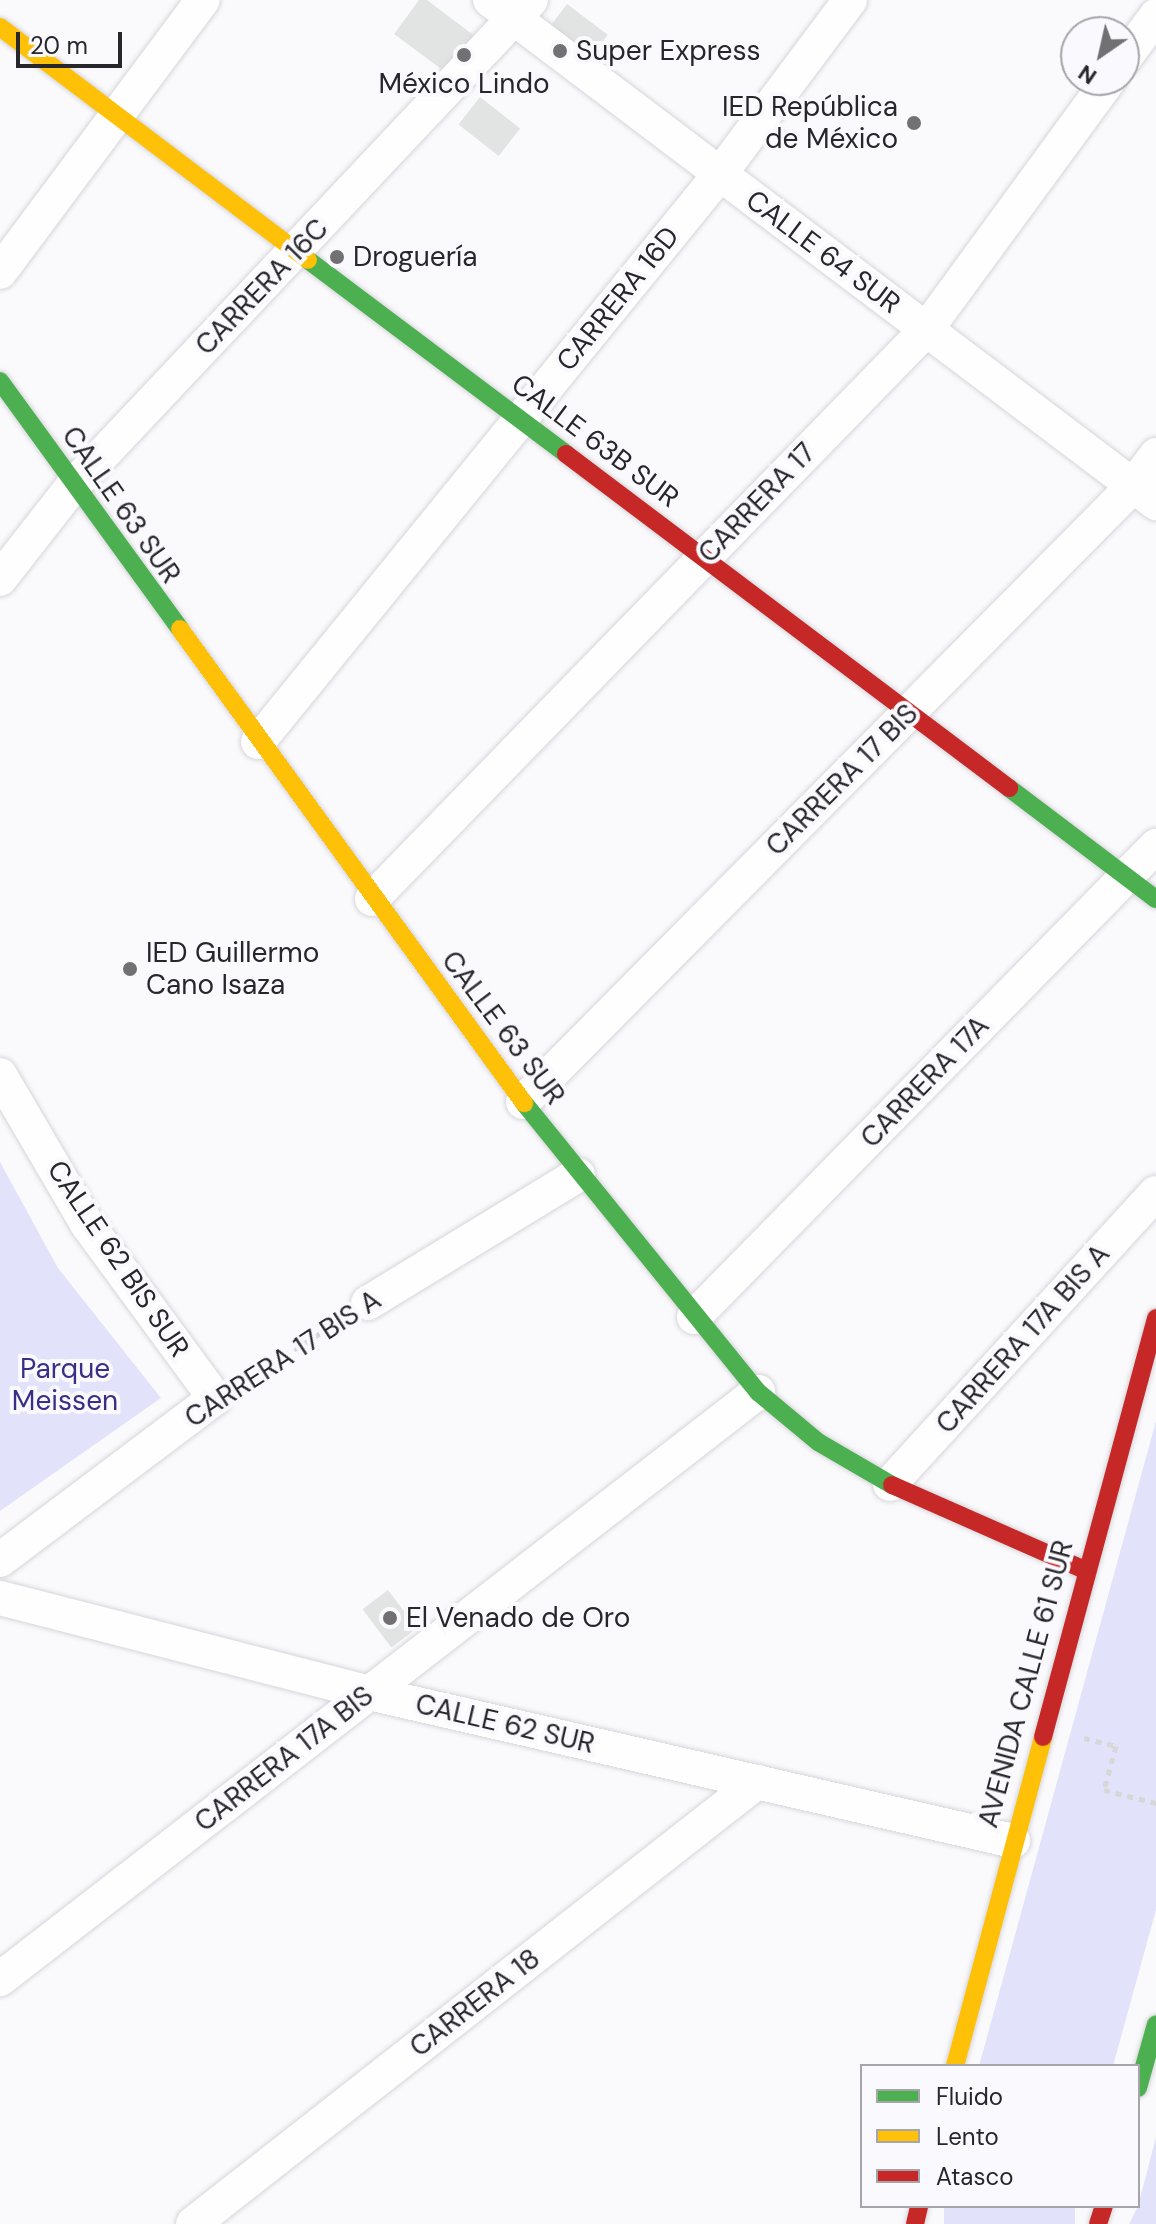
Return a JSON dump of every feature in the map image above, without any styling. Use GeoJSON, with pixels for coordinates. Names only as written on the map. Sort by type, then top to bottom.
{"type":"FeatureCollection","features":[{"type":"Feature","properties":{"kind":"main road","name":"CALLE 63B SUR"},"geometry":{"type":"LineString","coordinates":[[0,27],[1156,899]]}},
{"type":"Feature","properties":{"kind":"main road","name":"CALLE 63 SUR"},"geometry":{"type":"LineString","coordinates":[[0,381],[72,487],[523,1102],[578,1175],[758,1392],[818,1442],[890,1484],[1085,1570]]}},
{"type":"Feature","properties":{"kind":"main road","name":"AVENIDA CALLE 61 SUR"},"geometry":{"type":"LineString","coordinates":[[956,2064],[1085,1570],[1156,1318]]}},
{"type":"Feature","properties":{"kind":"main road"},"geometry":{"type":"LineString","coordinates":[[1140,2081],[1156,2024]]}},
{"type":"Feature","properties":{"kind":"street"},"geometry":{"type":"LineString","coordinates":[[0,272],[203,0]]}},
{"type":"Feature","properties":{"kind":"street","name":"CARRERA 16D"},"geometry":{"type":"LineString","coordinates":[[258,742],[720,174],[850,0]]}},
{"type":"Feature","properties":{"kind":"street","name":"CALLE 64 SUR"},"geometry":{"type":"LineString","coordinates":[[512,7],[720,174],[1145,494]]}},
{"type":"Feature","properties":{"kind":"street","name":"CARRERA 16C"},"geometry":{"type":"LineString","coordinates":[[0,579],[72,487],[297,251],[512,7]]}},
{"type":"Feature","properties":{"kind":"street"},"geometry":{"type":"LineString","coordinates":[[1140,38],[1156,16]]}},
{"type":"Feature","properties":{"kind":"street","name":"CARRERA 17"},"geometry":{"type":"LineString","coordinates":[[372,899],[926,330],[1097,96]]}},
{"type":"Feature","properties":{"kind":"street","name":"CARRERA 17 BIS"},"geometry":{"type":"LineString","coordinates":[[523,1102],[909,712],[1145,494],[1156,455]]}},
{"type":"Feature","properties":{"kind":"street","name":"CARRERA 17A"},"geometry":{"type":"LineString","coordinates":[[694,1317],[1156,846]]}},
{"type":"Feature","properties":{"kind":"street","name":"CALLE 62 BIS SUR"},"geometry":{"type":"LineString","coordinates":[[0,1075],[87,1224],[215,1398]]}},
{"type":"Feature","properties":{"kind":"street","name":"CARRERA 17 BIS A"},"geometry":{"type":"LineString","coordinates":[[368,1303],[578,1175]]}},
{"type":"Feature","properties":{"kind":"street","name":"CARRERA 17A BIS A"},"geometry":{"type":"LineString","coordinates":[[890,1484],[1156,1193]]}},
{"type":"Feature","properties":{"kind":"street","name":"CARRERA 17A BIS"},"geometry":{"type":"LineString","coordinates":[[0,1979],[758,1392]]}},
{"type":"Feature","properties":{"kind":"street","name":"CARRERA 17 BIS A"},"geometry":{"type":"LineString","coordinates":[[0,1560],[215,1398]]}},
{"type":"Feature","properties":{"kind":"street","name":"CALLE 62 SUR"},"geometry":{"type":"LineString","coordinates":[[0,1598],[369,1693],[1013,1841]]}},
{"type":"Feature","properties":{"kind":"street","name":"CARRERA 18"},"geometry":{"type":"LineString","coordinates":[[193,2224],[757,1782]]}},
{"type":"Feature","properties":{"kind":"path","name":"CARRERA 17 BIS A"},"geometry":{"type":"LineString","coordinates":[[215,1398],[368,1303]]}},
{"type":"Feature","properties":{"kind":"path"},"geometry":{"type":"LineString","coordinates":[[1043,1728],[1116,1746],[1104,1790],[1156,1803]]}},
{"type":"Feature","properties":{"kind":"green space","name":"Parque Meissen"},"geometry":{"type":"Polygon","coordinates":[[[0,1162],[58,1268],[161,1398],[0,1511],[0,1162]]]}},
{"type":"Feature","properties":{"kind":"green space"},"geometry":{"type":"Polygon","coordinates":[[[1156,1421],[1156,1910],[1114,2064],[980,2064],[1156,1421]]]}},
{"type":"Feature","properties":{"kind":"green space"},"geometry":{"type":"Polygon","coordinates":[[[1156,2137],[1156,2224],[1129,2224],[1137,2208],[1140,2208],[1156,2137]]]}},
{"type":"Feature","properties":{"kind":"green space"},"geometry":{"type":"Polygon","coordinates":[[[944,2208],[1075,2208],[1075,2224],[944,2224],[944,2208]]]}},
{"type":"Feature","properties":{"kind":"building"},"geometry":{"type":"Polygon","coordinates":[[[419,0],[427,0],[480,40],[452,77],[394,34],[419,0]]]}},
{"type":"Feature","properties":{"kind":"building"},"geometry":{"type":"Polygon","coordinates":[[[567,4],[608,35],[583,67],[542,37],[567,4]]]}},
{"type":"Feature","properties":{"kind":"building"},"geometry":{"type":"Polygon","coordinates":[[[480,97],[520,128],[499,156],[458,125],[480,97]]]}},
{"type":"Feature","properties":{"kind":"building","name":"El Venado de Oro"},"geometry":{"type":"Polygon","coordinates":[[[388,1590],[417,1628],[391,1648],[362,1609],[388,1590]]]}},
{"type":"Feature","properties":{"kind":"traffic: fast"},"geometry":{"type":"LineString","coordinates":[[308,260],[566,454]]}},
{"type":"Feature","properties":{"kind":"traffic: fast"},"geometry":{"type":"LineString","coordinates":[[0,381],[180,629]]}},
{"type":"Feature","properties":{"kind":"traffic: fast"},"geometry":{"type":"LineString","coordinates":[[1009,788],[1156,899]]}},
{"type":"Feature","properties":{"kind":"traffic: fast"},"geometry":{"type":"LineString","coordinates":[[524,1103],[758,1392],[818,1442],[892,1485]]}},
{"type":"Feature","properties":{"kind":"traffic: fast"},"geometry":{"type":"LineString","coordinates":[[1140,2081],[1156,2024]]}},
{"type":"Feature","properties":{"kind":"traffic: slow"},"geometry":{"type":"LineString","coordinates":[[0,27],[308,260]]}},
{"type":"Feature","properties":{"kind":"traffic: slow"},"geometry":{"type":"LineString","coordinates":[[180,629],[524,1103]]}},
{"type":"Feature","properties":{"kind":"traffic: slow"},"geometry":{"type":"LineString","coordinates":[[956,2064],[1043,1737]]}},
{"type":"Feature","properties":{"kind":"traffic: jam"},"geometry":{"type":"LineString","coordinates":[[566,454],[1009,788]]}},
{"type":"Feature","properties":{"kind":"traffic: jam"},"geometry":{"type":"LineString","coordinates":[[1043,1737],[1156,1318]]}},
{"type":"Feature","properties":{"kind":"traffic: jam"},"geometry":{"type":"LineString","coordinates":[[892,1485],[1085,1570]]}},
{"type":"Feature","properties":{"kind":"traffic: jam"},"geometry":{"type":"LineString","coordinates":[[915,2224],[919,2208]]}},
{"type":"Feature","properties":{"kind":"traffic: jam"},"geometry":{"type":"LineString","coordinates":[[1098,2224],[1103,2208]]}},
{"type":"Feature","properties":{"kind":"place","name":"Super Express"},"geometry":{"type":"Point","coordinates":[560,51]}},
{"type":"Feature","properties":{"kind":"place","name":"México Lindo"},"geometry":{"type":"Point","coordinates":[464,55]}},
{"type":"Feature","properties":{"kind":"place","name":"IED República de México"},"geometry":{"type":"Point","coordinates":[914,123]}},
{"type":"Feature","properties":{"kind":"place","name":"Droguería"},"geometry":{"type":"Point","coordinates":[337,257]}},
{"type":"Feature","properties":{"kind":"place","name":"IED Guillermo Cano Isaza"},"geometry":{"type":"Point","coordinates":[130,969]}},
{"type":"Feature","properties":{"kind":"place","name":"El Venado de Oro"},"geometry":{"type":"Point","coordinates":[390,1618]}}]}
